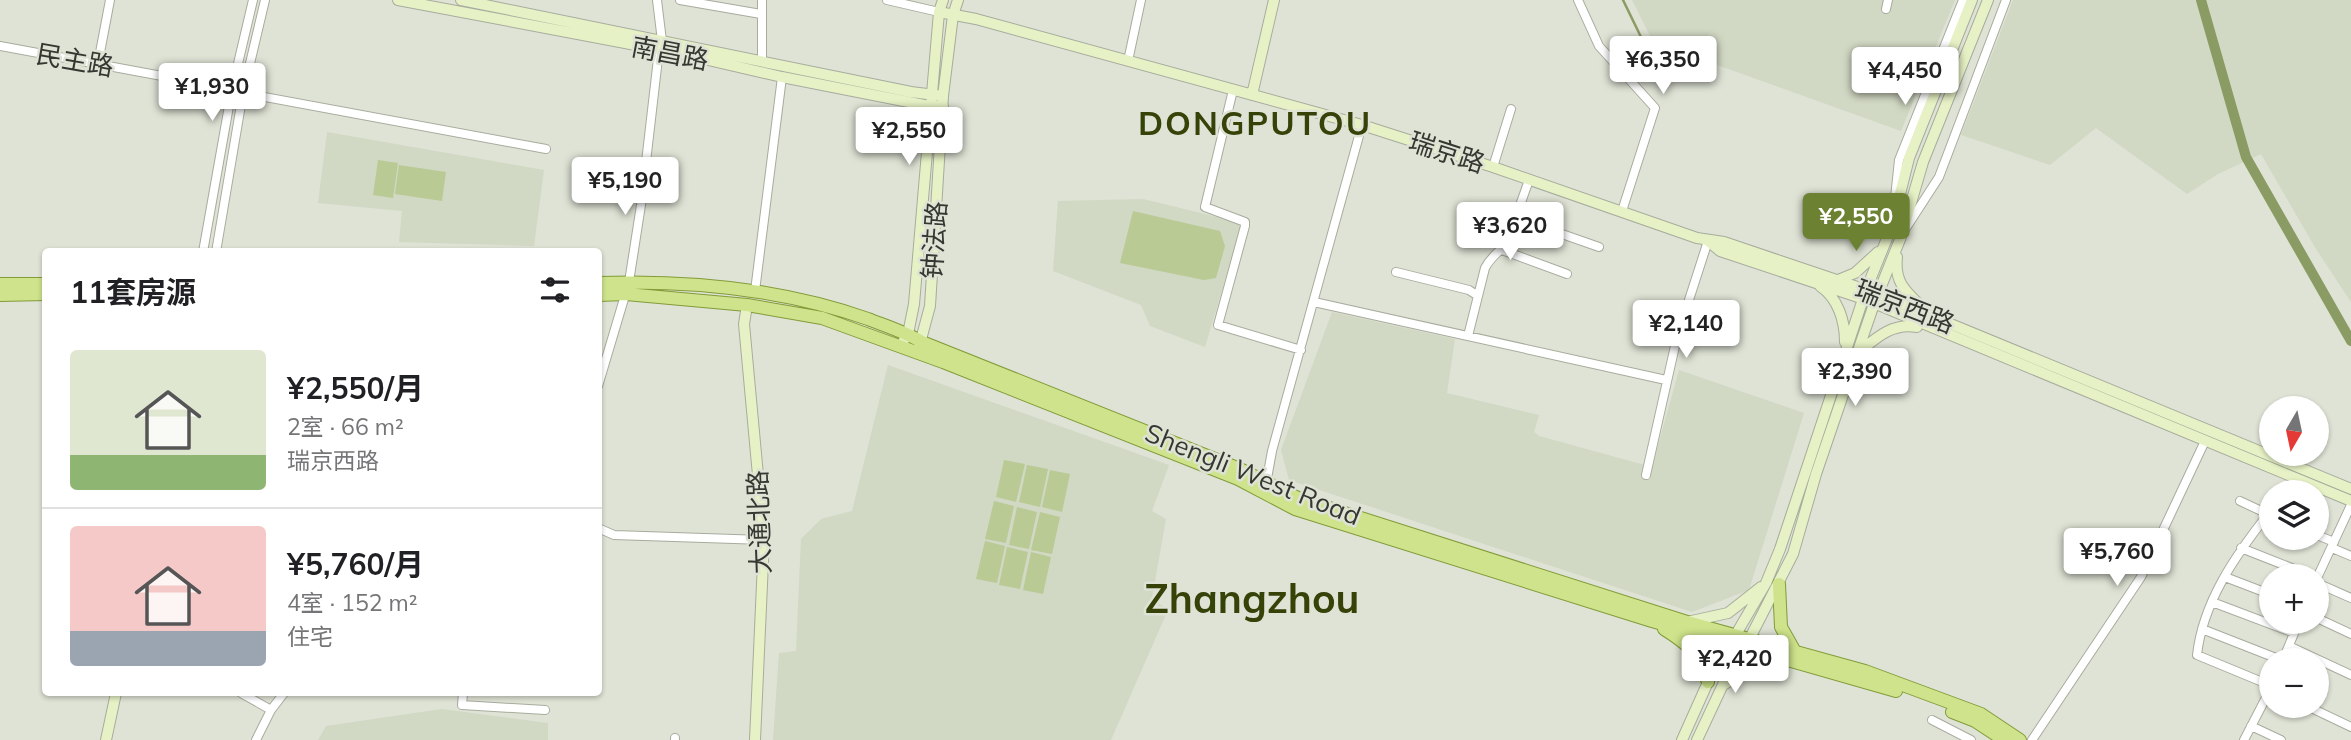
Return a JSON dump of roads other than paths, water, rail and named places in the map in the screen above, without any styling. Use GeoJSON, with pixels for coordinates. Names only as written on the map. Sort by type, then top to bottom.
{"type":"FeatureCollection","features":[{"type":"Feature","properties":{"kind":"main road"},"geometry":{"type":"LineString","coordinates":[[0,284],[42,284]]}},
{"type":"Feature","properties":{"kind":"main road","name":"Shengli West Road"},"geometry":{"type":"LineString","coordinates":[[602,284],[627,288],[755,291],[827,305],[908,334],[919,347],[1266,487],[1733,639],[1794,650],[1865,671],[1981,714],[2020,740]]}},
{"type":"Feature","properties":{"kind":"main road","name":"Shengli West Road"},"geometry":{"type":"LineString","coordinates":[[602,294],[627,288]]}},
{"type":"Feature","properties":{"kind":"main road"},"geometry":{"type":"LineString","coordinates":[[627,288],[822,318],[899,346],[919,347]]}},
{"type":"Feature","properties":{"kind":"main road"},"geometry":{"type":"LineString","coordinates":[[0,295],[42,294]]}},
{"type":"Feature","properties":{"kind":"main road"},"geometry":{"type":"LineString","coordinates":[[1266,487],[1295,509],[1652,621],[1733,639]]}},
{"type":"Feature","properties":{"kind":"main road"},"geometry":{"type":"LineString","coordinates":[[1772,583],[1781,626],[1794,650]]}},
{"type":"Feature","properties":{"kind":"main road"},"geometry":{"type":"LineString","coordinates":[[1652,621],[1682,640],[1699,657],[1708,682]]}},
{"type":"Feature","properties":{"kind":"main road"},"geometry":{"type":"LineString","coordinates":[[1747,643],[1783,659],[1892,689],[1975,721],[2004,740]]}},
{"type":"Feature","properties":{"kind":"street"},"geometry":{"type":"LineString","coordinates":[[98,63],[110,0]]}},
{"type":"Feature","properties":{"kind":"street"},"geometry":{"type":"LineString","coordinates":[[204,248],[233,89],[253,0]]}},
{"type":"Feature","properties":{"kind":"street"},"geometry":{"type":"LineString","coordinates":[[217,248],[243,93],[265,0]]}},
{"type":"Feature","properties":{"kind":"street","name":"南昌路"},"geometry":{"type":"LineString","coordinates":[[398,0],[762,61],[930,100]]}},
{"type":"Feature","properties":{"kind":"street","name":"南昌路"},"geometry":{"type":"LineString","coordinates":[[461,0],[660,45],[782,77],[943,101]]}},
{"type":"Feature","properties":{"kind":"street"},"geometry":{"type":"LineString","coordinates":[[602,372],[627,288],[642,205],[660,45],[657,0]]}},
{"type":"Feature","properties":{"kind":"street"},"geometry":{"type":"LineString","coordinates":[[680,0],[761,14]]}},
{"type":"Feature","properties":{"kind":"street"},"geometry":{"type":"LineString","coordinates":[[762,0],[762,61]]}},
{"type":"Feature","properties":{"kind":"street"},"geometry":{"type":"LineString","coordinates":[[887,0],[939,12]]}},
{"type":"Feature","properties":{"kind":"street","name":"钟法路"},"geometry":{"type":"LineString","coordinates":[[899,346],[908,334],[915,304],[930,100],[939,12],[943,0]]}},
{"type":"Feature","properties":{"kind":"street","name":"钟法路"},"geometry":{"type":"LineString","coordinates":[[919,347],[930,306],[943,101],[953,15],[958,0]]}},
{"type":"Feature","properties":{"kind":"street"},"geometry":{"type":"LineString","coordinates":[[1128,61],[1141,0]]}},
{"type":"Feature","properties":{"kind":"street"},"geometry":{"type":"LineString","coordinates":[[1252,95],[1274,0]]}},
{"type":"Feature","properties":{"kind":"street"},"geometry":{"type":"LineString","coordinates":[[1578,0],[1600,46],[1655,108],[1622,211]]}},
{"type":"Feature","properties":{"kind":"street"},"geometry":{"type":"LineString","coordinates":[[1892,226],[1899,160],[1963,0]]}},
{"type":"Feature","properties":{"kind":"street"},"geometry":{"type":"LineString","coordinates":[[1682,740],[1708,682],[1733,639],[1793,554],[1816,474],[1858,352],[1909,158],[1972,0]]}},
{"type":"Feature","properties":{"kind":"street"},"geometry":{"type":"LineString","coordinates":[[1929,315],[1903,287],[1895,272],[1900,240],[1923,162],[1988,0]]}},
{"type":"Feature","properties":{"kind":"street"},"geometry":{"type":"LineString","coordinates":[[1697,740],[1734,661],[1747,643],[1772,583],[1780,549],[1845,352],[1900,240],[1939,177],[2006,0]]}},
{"type":"Feature","properties":{"kind":"street","name":"瑞京路"},"geometry":{"type":"LineString","coordinates":[[939,12],[976,19],[1362,125],[1708,241]]}},
{"type":"Feature","properties":{"kind":"street","name":"民主路"},"geometry":{"type":"LineString","coordinates":[[0,46],[233,89]]}},
{"type":"Feature","properties":{"kind":"street"},"geometry":{"type":"LineString","coordinates":[[755,291],[782,77]]}},
{"type":"Feature","properties":{"kind":"street"},"geometry":{"type":"LineString","coordinates":[[1233,90],[1205,207],[1245,222],[1245,226],[1218,325],[1301,350]]}},
{"type":"Feature","properties":{"kind":"street"},"geometry":{"type":"LineString","coordinates":[[243,93],[546,149]]}},
{"type":"Feature","properties":{"kind":"street"},"geometry":{"type":"LineString","coordinates":[[1493,167],[1511,109]]}},
{"type":"Feature","properties":{"kind":"street"},"geometry":{"type":"LineString","coordinates":[[1266,487],[1272,451],[1362,125]]}},
{"type":"Feature","properties":{"kind":"street"},"geometry":{"type":"LineString","coordinates":[[1468,336],[1490,257],[1502,250],[1507,242],[1529,180]]}},
{"type":"Feature","properties":{"kind":"street"},"geometry":{"type":"LineString","coordinates":[[1516,218],[1599,247]]}},
{"type":"Feature","properties":{"kind":"street"},"geometry":{"type":"LineString","coordinates":[[1646,475],[1677,337],[1708,241]]}},
{"type":"Feature","properties":{"kind":"street","name":"瑞京西路"},"geometry":{"type":"LineString","coordinates":[[1708,241],[1720,251],[1929,315],[2351,489]]}},
{"type":"Feature","properties":{"kind":"street","name":"瑞京西路"},"geometry":{"type":"LineString","coordinates":[[1708,241],[1724,242],[1838,280],[1934,329],[2351,503]]}},
{"type":"Feature","properties":{"kind":"street"},"geometry":{"type":"LineString","coordinates":[[1838,280],[1855,274],[1874,258],[1886,242]]}},
{"type":"Feature","properties":{"kind":"street"},"geometry":{"type":"LineString","coordinates":[[1502,250],[1567,274]]}},
{"type":"Feature","properties":{"kind":"street"},"geometry":{"type":"LineString","coordinates":[[1396,272],[1469,290],[1478,296]]}},
{"type":"Feature","properties":{"kind":"street"},"geometry":{"type":"LineString","coordinates":[[1812,280],[1828,291],[1840,310],[1845,331],[1845,352]]}},
{"type":"Feature","properties":{"kind":"street"},"geometry":{"type":"LineString","coordinates":[[1314,302],[1666,380]]}},
{"type":"Feature","properties":{"kind":"street","name":"大通北路"},"geometry":{"type":"LineString","coordinates":[[747,305],[744,324],[764,540],[755,740]]}},
{"type":"Feature","properties":{"kind":"street"},"geometry":{"type":"LineString","coordinates":[[1858,352],[1889,328],[1907,325],[1934,329]]}},
{"type":"Feature","properties":{"kind":"street"},"geometry":{"type":"LineString","coordinates":[[2032,740],[2141,577],[2205,440]]}},
{"type":"Feature","properties":{"kind":"street"},"geometry":{"type":"LineString","coordinates":[[2240,501],[2259,510]]}},
{"type":"Feature","properties":{"kind":"street"},"geometry":{"type":"LineString","coordinates":[[2324,564],[2351,503]]}},
{"type":"Feature","properties":{"kind":"street"},"geometry":{"type":"LineString","coordinates":[[2244,740],[2272,686],[2197,656],[2202,629],[2224,577],[2241,548],[2259,528]]}},
{"type":"Feature","properties":{"kind":"street"},"geometry":{"type":"LineString","coordinates":[[602,530],[614,535],[764,540]]}},
{"type":"Feature","properties":{"kind":"street"},"geometry":{"type":"LineString","coordinates":[[2329,542],[2351,556]]}},
{"type":"Feature","properties":{"kind":"street"},"geometry":{"type":"LineString","coordinates":[[2241,548],[2282,564]]}},
{"type":"Feature","properties":{"kind":"street"},"geometry":{"type":"LineString","coordinates":[[2224,577],[2259,590]]}},
{"type":"Feature","properties":{"kind":"street"},"geometry":{"type":"LineString","coordinates":[[1687,622],[1728,613],[1772,583]]}},
{"type":"Feature","properties":{"kind":"street"},"geometry":{"type":"LineString","coordinates":[[2329,586],[2351,598]]}},
{"type":"Feature","properties":{"kind":"street"},"geometry":{"type":"LineString","coordinates":[[2213,602],[2259,620]]}},
{"type":"Feature","properties":{"kind":"street"},"geometry":{"type":"LineString","coordinates":[[2329,624],[2351,634]]}},
{"type":"Feature","properties":{"kind":"street"},"geometry":{"type":"LineString","coordinates":[[2202,629],[2259,651]]}},
{"type":"Feature","properties":{"kind":"street"},"geometry":{"type":"LineString","coordinates":[[2294,634],[2289,646],[2351,675]]}},
{"type":"Feature","properties":{"kind":"street"},"geometry":{"type":"LineString","coordinates":[[1722,686],[1751,668],[1783,659]]}},
{"type":"Feature","properties":{"kind":"street"},"geometry":{"type":"LineString","coordinates":[[106,740],[115,696]]}},
{"type":"Feature","properties":{"kind":"street"},"geometry":{"type":"LineString","coordinates":[[246,696],[271,710]]}},
{"type":"Feature","properties":{"kind":"street"},"geometry":{"type":"LineString","coordinates":[[256,740],[271,710],[282,696]]}},
{"type":"Feature","properties":{"kind":"street"},"geometry":{"type":"LineString","coordinates":[[463,696],[462,705],[545,710]]}},
{"type":"Feature","properties":{"kind":"street"},"geometry":{"type":"LineString","coordinates":[[2329,716],[2351,727]]}},
{"type":"Feature","properties":{"kind":"street"},"geometry":{"type":"LineString","coordinates":[[1932,720],[1970,740]]}},
{"type":"Feature","properties":{"kind":"street"},"geometry":{"type":"LineString","coordinates":[[2251,726],[2281,740]]}},
{"type":"Feature","properties":{"kind":"waterway"},"geometry":{"type":"LineString","coordinates":[[1623,0],[1641,37],[1708,81]]}},
{"type":"Feature","properties":{"kind":"waterway"},"geometry":{"type":"LineString","coordinates":[[2201,0],[2246,157],[2351,341]]}},
{"type":"Feature","properties":{"kind":"district","name":"DONGPUTOU"},"geometry":{"type":"Point","coordinates":[1255,122]}},
{"type":"Feature","properties":{"kind":"district","name":"Zhangzhou"},"geometry":{"type":"Point","coordinates":[1252,598]}}]}
